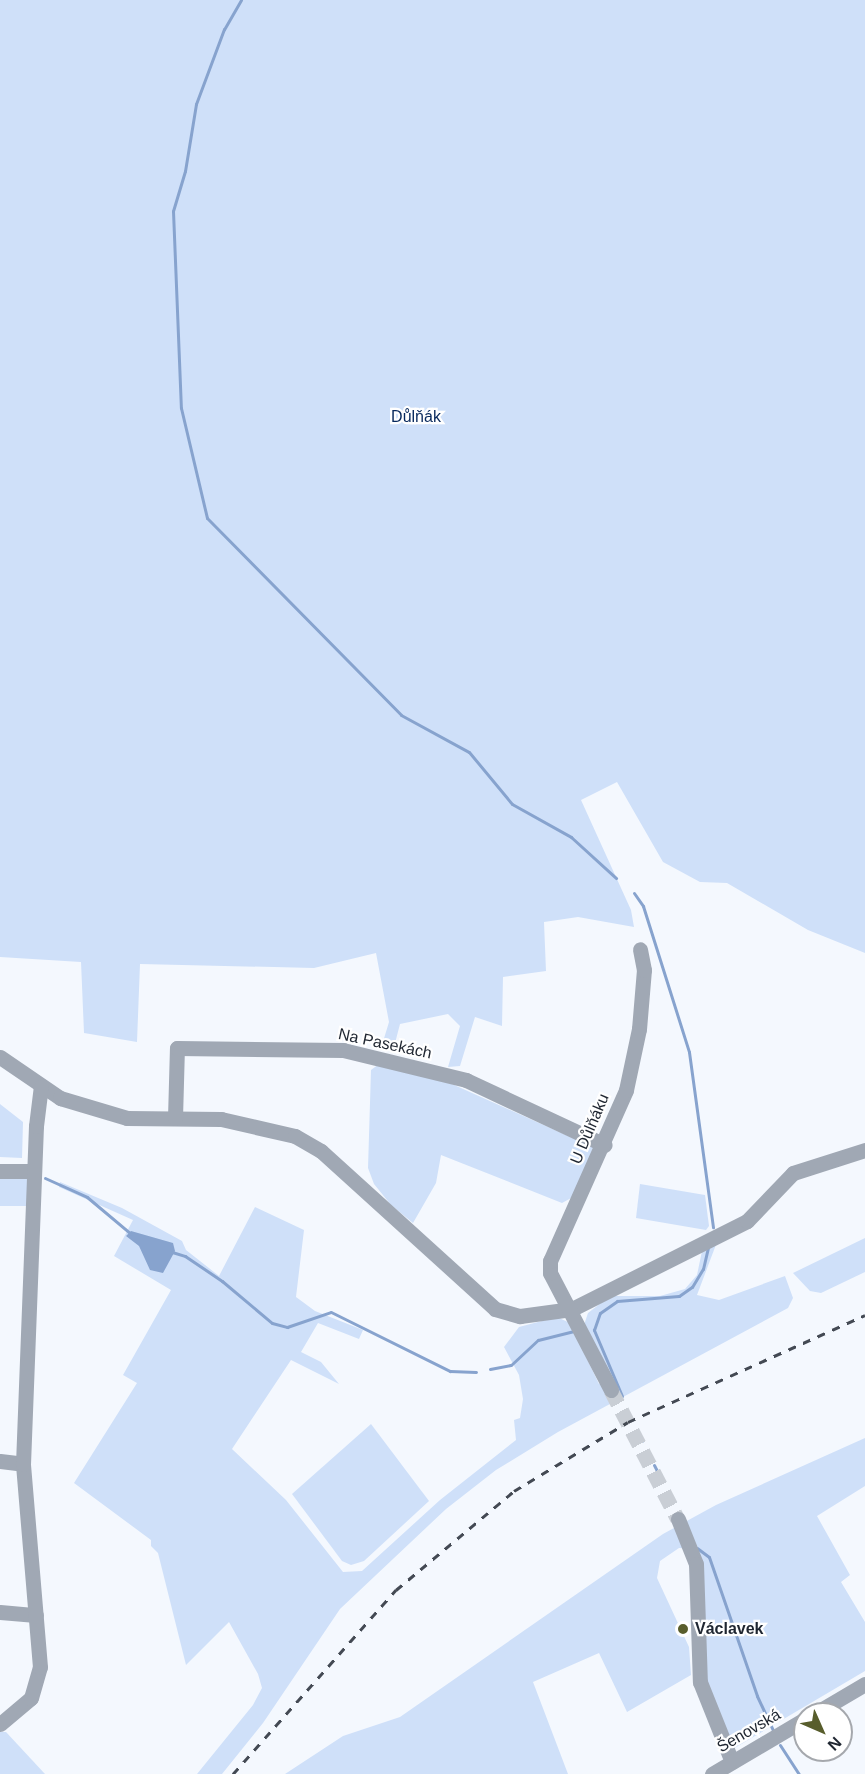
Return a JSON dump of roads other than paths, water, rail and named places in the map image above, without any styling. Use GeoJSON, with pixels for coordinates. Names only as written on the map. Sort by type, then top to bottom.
{"type":"FeatureCollection","features":[{"type":"Feature","properties":{"kind":"street","name":"U Důlňáku"},"geometry":{"type":"LineString","coordinates":[[611,1390],[578,1322],[550,1273],[550,1261],[605,1145],[626,1090],[639,1029],[644,970],[640,949]]}},
{"type":"Feature","properties":{"kind":"street","name":"Na Pasekách"},"geometry":{"type":"LineString","coordinates":[[175,1118],[177,1048],[343,1050],[466,1080],[605,1145]]}},
{"type":"Feature","properties":{"kind":"street"},"geometry":{"type":"LineString","coordinates":[[0,1057],[60,1098],[127,1118],[221,1119],[295,1136],[321,1151],[495,1309],[520,1316],[578,1322],[747,1221],[793,1173],[865,1150]]}},
{"type":"Feature","properties":{"kind":"street"},"geometry":{"type":"LineString","coordinates":[[0,1724],[21,1710],[37,1682],[40,1667],[23,1464],[34,1171],[41,1087]]}},
{"type":"Feature","properties":{"kind":"street"},"geometry":{"type":"LineString","coordinates":[[0,1171],[34,1171]]}},
{"type":"Feature","properties":{"kind":"street"},"geometry":{"type":"LineString","coordinates":[[0,1461],[23,1464]]}},
{"type":"Feature","properties":{"kind":"street"},"geometry":{"type":"LineString","coordinates":[[678,1520],[696,1564],[700,1682],[732,1762]]}},
{"type":"Feature","properties":{"kind":"street"},"geometry":{"type":"LineString","coordinates":[[0,1612],[36,1615]]}},
{"type":"Feature","properties":{"kind":"street"},"geometry":{"type":"LineString","coordinates":[[834,1702],[865,1684]]}},
{"type":"Feature","properties":{"kind":"street","name":"Šenovská"},"geometry":{"type":"LineString","coordinates":[[712,1774],[793,1726]]}},
{"type":"Feature","properties":{"kind":"water"},"geometry":{"type":"Polygon","coordinates":[[[131,1231],[173,1243],[175,1251],[163,1273],[150,1270],[139,1246],[126,1236],[131,1231]]]}},
{"type":"Feature","properties":{"kind":"waterway"},"geometry":{"type":"LineString","coordinates":[[241,0],[224,29],[196,104],[185,171],[173,211],[181,408],[207,518],[401,715],[469,752],[512,804],[571,837],[616,878]]}},
{"type":"Feature","properties":{"kind":"waterway"},"geometry":{"type":"LineString","coordinates":[[634,893],[643,906],[689,1052],[713,1227]]}},
{"type":"Feature","properties":{"kind":"waterway"},"geometry":{"type":"LineString","coordinates":[[45,1178],[87,1197],[131,1234]]}},
{"type":"Feature","properties":{"kind":"waterway"},"geometry":{"type":"LineString","coordinates":[[622,1396],[594,1330],[600,1313],[617,1301],[679,1296],[692,1287],[703,1269],[708,1248]]}},
{"type":"Feature","properties":{"kind":"waterway"},"geometry":{"type":"LineString","coordinates":[[172,1252],[185,1256],[222,1281],[272,1323],[287,1327],[331,1312],[450,1371],[476,1372]]}},
{"type":"Feature","properties":{"kind":"waterway"},"geometry":{"type":"LineString","coordinates":[[490,1369],[511,1365],[538,1340],[573,1331]]}},
{"type":"Feature","properties":{"kind":"waterway","name":"U Důlňáku"},"geometry":{"type":"LineString","coordinates":[[654,1465],[659,1475]]}},
{"type":"Feature","properties":{"kind":"waterway"},"geometry":{"type":"LineString","coordinates":[[697,1548],[709,1557],[757,1696],[773,1730]]}},
{"type":"Feature","properties":{"kind":"waterway"},"geometry":{"type":"LineString","coordinates":[[780,1745],[799,1774]]}},
{"type":"Feature","properties":{"kind":"tunnel"},"geometry":{"type":"LineString","coordinates":[[611,1390],[678,1519]]}},
{"type":"Feature","properties":{"kind":"railway"},"geometry":{"type":"LineString","coordinates":[[233,1774],[396,1590],[514,1491],[628,1422],[865,1315]]}},
{"type":"Feature","properties":{"kind":"place","name":"Václavek"},"geometry":{"type":"Point","coordinates":[683,1629]}},
{"type":"Feature","properties":{"kind":"park label","name":"Důlňák"},"geometry":{"type":"Point","coordinates":[416,417]}}]}
